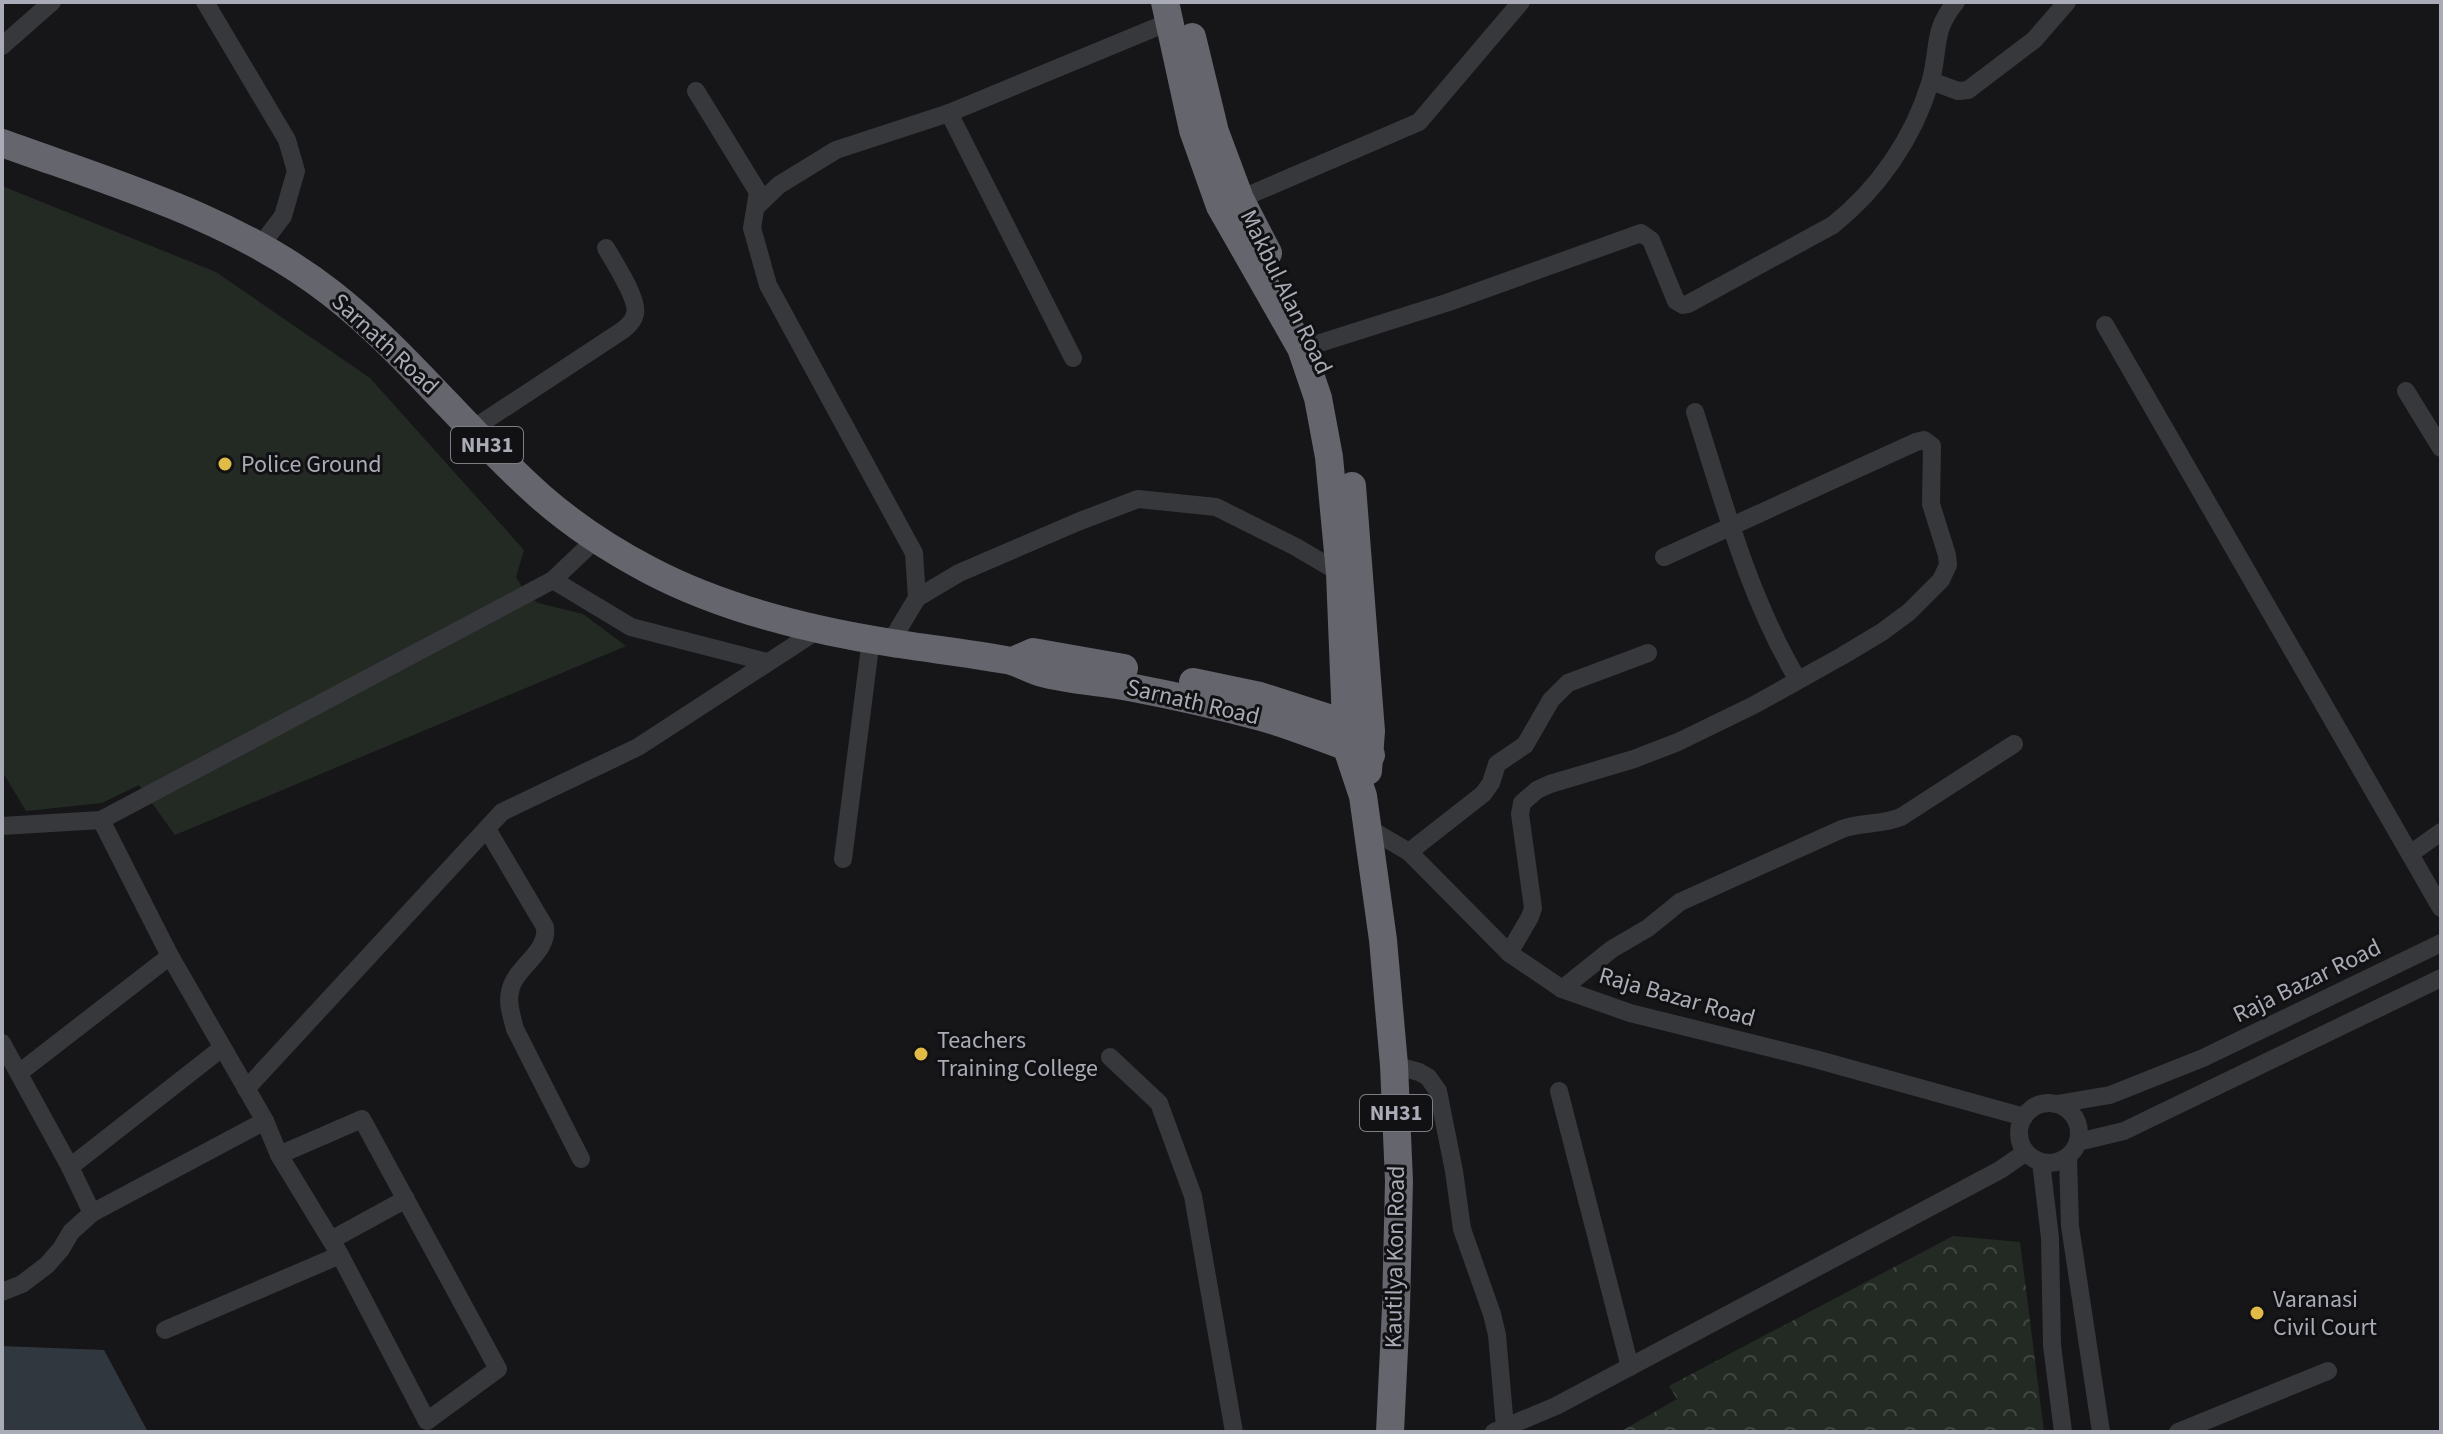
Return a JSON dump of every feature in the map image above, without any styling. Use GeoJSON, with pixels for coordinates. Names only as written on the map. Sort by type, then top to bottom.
{"type":"FeatureCollection","features":[{"type":"Feature","properties":{"kind":"highway","name":"Makbul Alan Road"},"geometry":{"type":"LineString","coordinates":[[1173,9],[1194,48],[1215,132],[1240,199],[1317,344],[1337,398],[1348,451],[1359,739]]}},
{"type":"Feature","properties":{"kind":"highway","name":"Makbul Alan Road"},"geometry":{"type":"LineString","coordinates":[[1173,9],[1193,130],[1220,206],[1301,348],[1318,398],[1329,457],[1359,739]]}},
{"type":"Feature","properties":{"kind":"highway","name":"Sarnath Road"},"geometry":{"type":"LineString","coordinates":[[2,143],[200,216],[261,245],[330,292],[393,346],[471,430],[542,498],[596,539],[650,571],[700,593],[818,630],[1012,660],[1040,673],[1134,688],[1359,739]]}},
{"type":"Feature","properties":{"kind":"highway","name":"Kautilya Kon Road"},"geometry":{"type":"LineString","coordinates":[[1359,739],[1363,796],[1383,940],[1394,1065],[1399,1181],[1390,1432]]}},
{"type":"Feature","properties":{"kind":"street"},"geometry":{"type":"LineString","coordinates":[[2,46],[52,2]]}},
{"type":"Feature","properties":{"kind":"street"},"geometry":{"type":"LineString","coordinates":[[205,2],[287,140],[296,171],[283,216],[261,245]]}},
{"type":"Feature","properties":{"kind":"street"},"geometry":{"type":"LineString","coordinates":[[1240,199],[1419,122],[1521,2]]}},
{"type":"Feature","properties":{"kind":"street"},"geometry":{"type":"LineString","coordinates":[[1317,344],[1449,302],[1641,233],[1651,240],[1676,301],[1688,304],[1833,225],[1876,184],[1916,120],[1931,81],[1939,29],[1956,2]]}},
{"type":"Feature","properties":{"kind":"street"},"geometry":{"type":"LineString","coordinates":[[1931,81],[1958,91],[1968,90],[2034,40],[2067,2]]}},
{"type":"Feature","properties":{"kind":"street"},"geometry":{"type":"LineString","coordinates":[[756,207],[779,185],[836,150],[949,113],[1173,9]]}},
{"type":"Feature","properties":{"kind":"street"},"geometry":{"type":"LineString","coordinates":[[696,91],[758,192],[752,228],[768,285],[914,553],[917,598]]}},
{"type":"Feature","properties":{"kind":"street"},"geometry":{"type":"LineString","coordinates":[[949,113],[1073,358]]}},
{"type":"Feature","properties":{"kind":"street"},"geometry":{"type":"LineString","coordinates":[[471,430],[631,322],[635,303],[606,248]]}},
{"type":"Feature","properties":{"kind":"street"},"geometry":{"type":"LineString","coordinates":[[2105,325],[2441,908]]}},
{"type":"Feature","properties":{"kind":"street"},"geometry":{"type":"LineString","coordinates":[[2406,391],[2441,448]]}},
{"type":"Feature","properties":{"kind":"street"},"geometry":{"type":"LineString","coordinates":[[1695,412],[1764,616],[1798,680]]}},
{"type":"Feature","properties":{"kind":"street"},"geometry":{"type":"LineString","coordinates":[[1509,953],[1533,908],[1520,814],[1522,803],[1528,797],[1550,784],[1634,759],[1678,742],[1754,705],[1882,632],[1909,612],[1946,573],[1947,555],[1931,504],[1932,446],[1924,440],[1916,442],[1664,557]]}},
{"type":"Feature","properties":{"kind":"street"},"geometry":{"type":"LineString","coordinates":[[843,859],[880,641],[917,598],[959,573],[1138,499],[1216,507],[1340,573]]}},
{"type":"Feature","properties":{"kind":"street"},"geometry":{"type":"LineString","coordinates":[[2,826],[101,820],[553,580],[596,539]]}},
{"type":"Feature","properties":{"kind":"street"},"geometry":{"type":"LineString","coordinates":[[553,580],[631,627],[767,662]]}},
{"type":"Feature","properties":{"kind":"street"},"geometry":{"type":"LineString","coordinates":[[246,1089],[502,812],[638,747],[818,630]]}},
{"type":"Feature","properties":{"kind":"street"},"geometry":{"type":"LineString","coordinates":[[1409,852],[1488,789],[1497,764],[1525,745],[1551,700],[1562,688],[1581,677],[1648,653]]}},
{"type":"Feature","properties":{"kind":"street"},"geometry":{"type":"LineString","coordinates":[[1562,989],[1612,949],[1648,928],[1680,902],[1842,829],[1901,817],[2014,744]]}},
{"type":"Feature","properties":{"kind":"street"},"geometry":{"type":"LineString","coordinates":[[101,820],[170,956],[265,1121],[279,1155],[335,1248],[427,1421],[498,1369],[362,1119],[279,1155]]}},
{"type":"Feature","properties":{"kind":"street","name":"Raja Bazar Road"},"geometry":{"type":"LineString","coordinates":[[1368,828],[1409,852],[1509,953],[1562,989],[1630,1013],[1815,1059],[2024,1117]]}},
{"type":"Feature","properties":{"kind":"street"},"geometry":{"type":"LineString","coordinates":[[487,829],[545,927],[545,940],[513,981],[509,1001],[515,1029],[581,1159]]}},
{"type":"Feature","properties":{"kind":"street"},"geometry":{"type":"LineString","coordinates":[[2410,854],[2441,832]]}},
{"type":"Feature","properties":{"kind":"street","name":"Raja Bazar Road"},"geometry":{"type":"LineString","coordinates":[[2057,1104],[2110,1095],[2190,1064],[2441,943]]}},
{"type":"Feature","properties":{"kind":"street"},"geometry":{"type":"LineString","coordinates":[[19,1073],[170,956]]}},
{"type":"Feature","properties":{"kind":"street"},"geometry":{"type":"LineString","coordinates":[[1394,1065],[1428,1077],[1438,1091],[1462,1229],[1497,1335],[1499,1430],[1528,1425],[1556,1406],[2000,1170],[2034,1157],[2051,1164],[2073,1149],[2124,1131],[2441,978]]}},
{"type":"Feature","properties":{"kind":"street"},"geometry":{"type":"LineString","coordinates":[[2,1043],[92,1213]]}},
{"type":"Feature","properties":{"kind":"street"},"geometry":{"type":"LineString","coordinates":[[70,1167],[222,1048]]}},
{"type":"Feature","properties":{"kind":"street"},"geometry":{"type":"LineString","coordinates":[[1110,1057],[1159,1103],[1193,1196],[1234,1432]]}},
{"type":"Feature","properties":{"kind":"street"},"geometry":{"type":"LineString","coordinates":[[1559,1091],[1630,1367]]}},
{"type":"Feature","properties":{"kind":"street"},"geometry":{"type":"LineString","coordinates":[[2063,1432],[2052,1345],[2050,1238],[2034,1157],[2019,1135],[2024,1117],[2038,1105],[2057,1104],[2066,1108],[2078,1123],[2073,1149],[2070,1226],[2101,1432]]}},
{"type":"Feature","properties":{"kind":"street"},"geometry":{"type":"LineString","coordinates":[[2,1292],[22,1284],[47,1265],[71,1232],[92,1213],[265,1121]]}},
{"type":"Feature","properties":{"kind":"street"},"geometry":{"type":"LineString","coordinates":[[165,1330],[335,1248],[406,1199]]}},
{"type":"Feature","properties":{"kind":"street"},"geometry":{"type":"LineString","coordinates":[[2178,1432],[2328,1371]]}},
{"type":"Feature","properties":{"kind":"green space","name":"Police Ground"},"geometry":{"type":"Polygon","coordinates":[[[2,186],[216,272],[370,378],[524,550],[516,577],[526,594],[538,603],[583,614],[626,646],[175,835],[139,785],[102,803],[26,811],[2,771],[2,186]]]}},
{"type":"Feature","properties":{"kind":"green space"},"geometry":{"type":"Polygon","coordinates":[[[1953,1236],[2020,1242],[2044,1432],[1620,1432],[1677,1399],[1669,1386],[1953,1236]]]}},
{"type":"Feature","properties":{"kind":"shaded area"},"geometry":{"type":"Polygon","coordinates":[[[2,1346],[104,1350],[148,1432],[2,1432],[2,1346]]]}},
{"type":"Feature","properties":{"kind":"place","name":"Police Ground"},"geometry":{"type":"Point","coordinates":[225,464]}},
{"type":"Feature","properties":{"kind":"place","name":"Teachers Training College"},"geometry":{"type":"Point","coordinates":[921,1054]}},
{"type":"Feature","properties":{"kind":"place","name":"Varanasi Civil Court"},"geometry":{"type":"Point","coordinates":[2257,1313]}}]}
